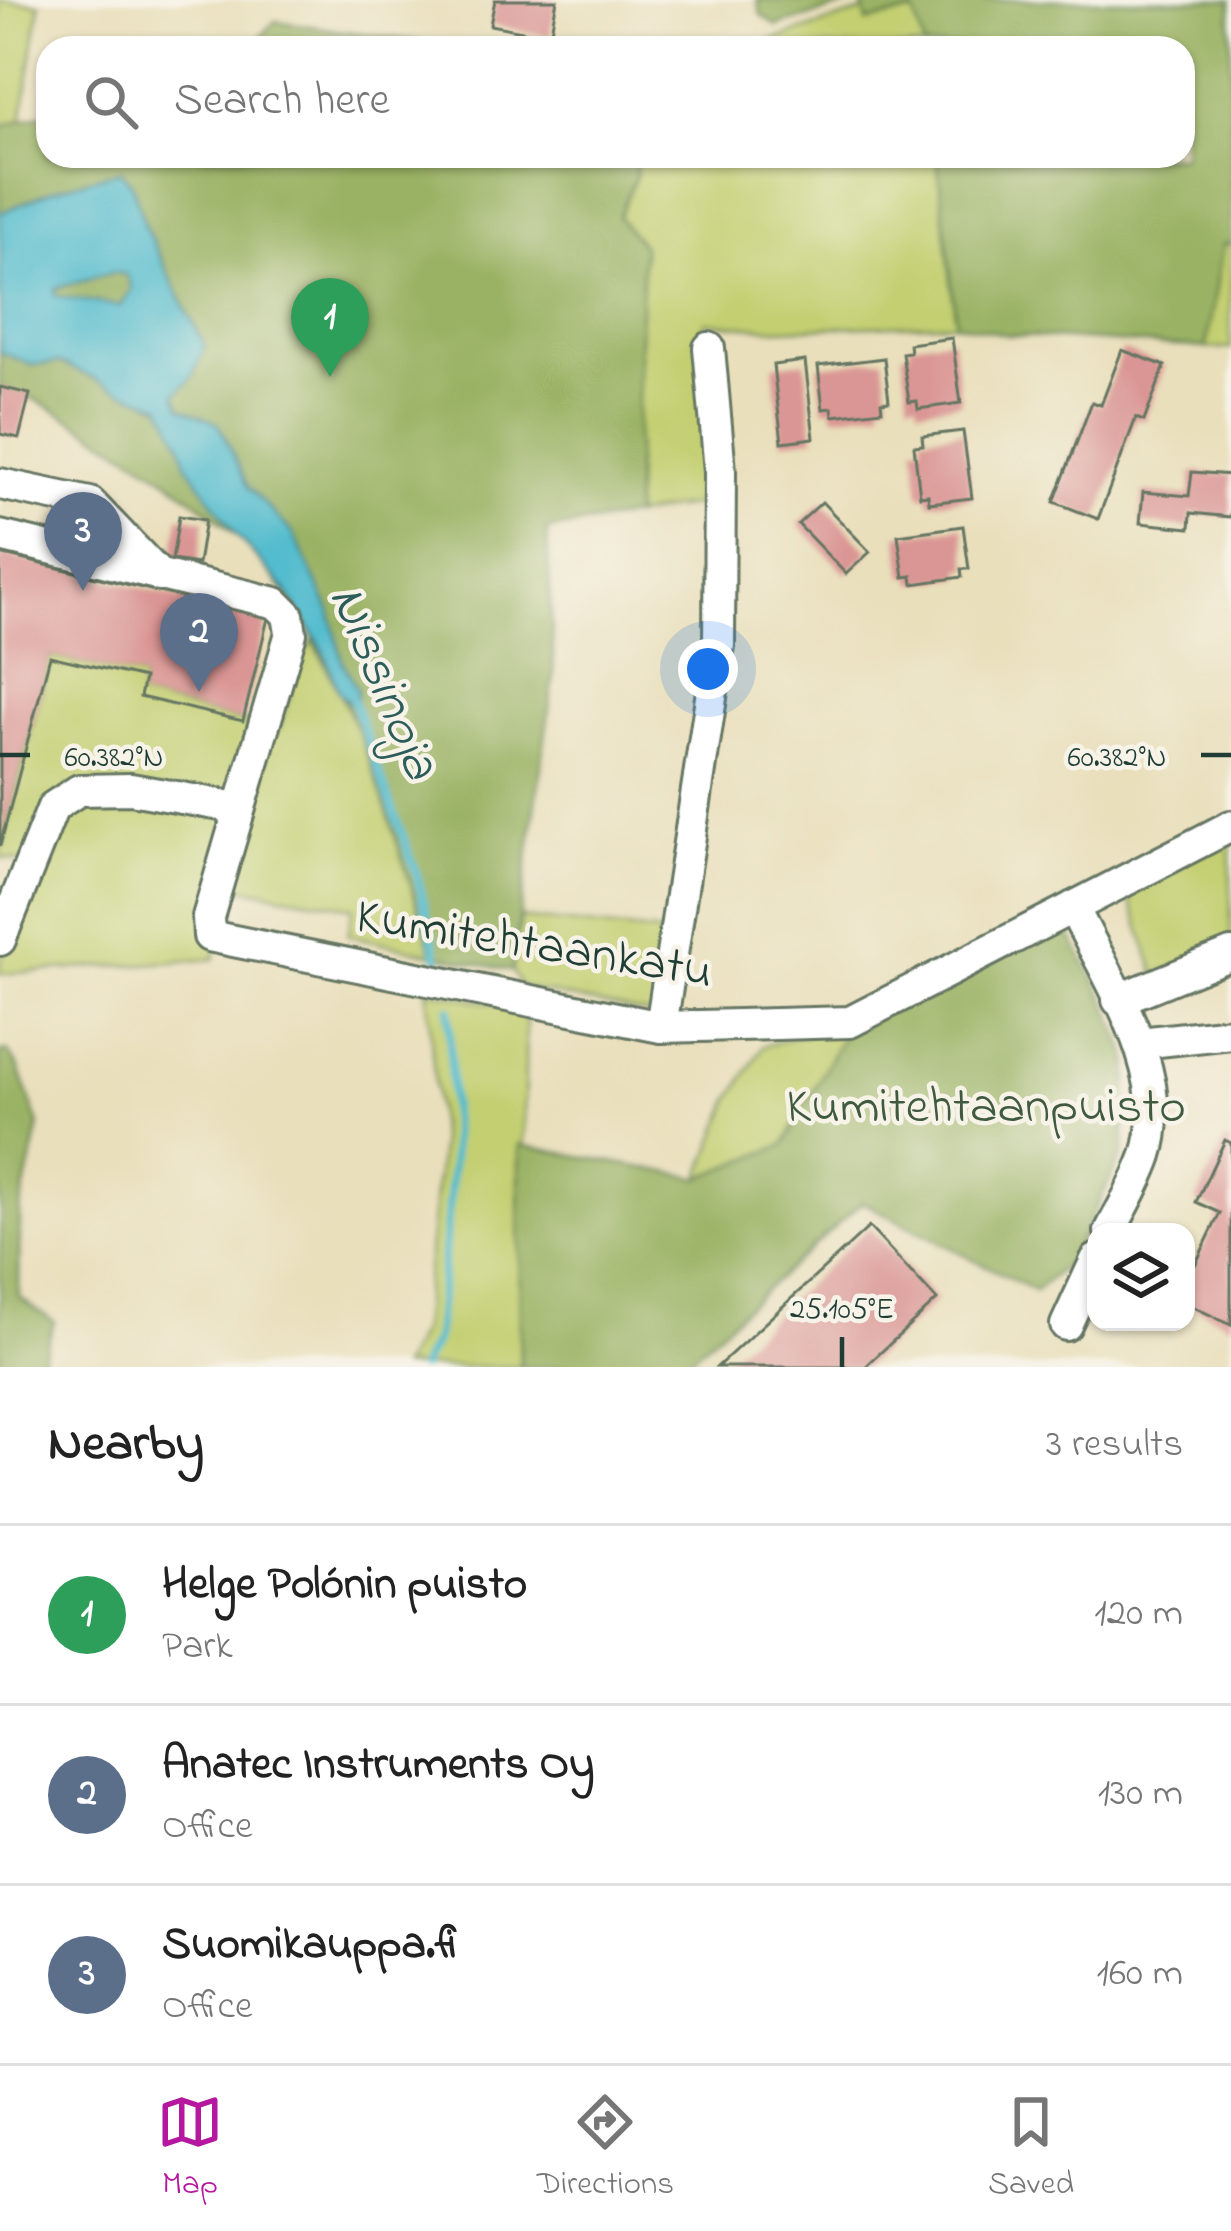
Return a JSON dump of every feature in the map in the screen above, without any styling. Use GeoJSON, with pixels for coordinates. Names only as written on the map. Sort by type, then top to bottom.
{"type":"FeatureCollection","features":[{"type":"Feature","properties":{"kind":"street"},"geometry":{"type":"LineString","coordinates":[[662,1027],[719,645],[720,471],[709,348]]}},
{"type":"Feature","properties":{"kind":"street"},"geometry":{"type":"LineString","coordinates":[[0,484],[90,502],[160,576]]}},
{"type":"Feature","properties":{"kind":"street"},"geometry":{"type":"LineString","coordinates":[[0,536],[277,603],[291,633],[238,808],[131,789],[79,790],[52,808],[0,940]]}},
{"type":"Feature","properties":{"kind":"street","name":"Kumitehtaankatu"},"geometry":{"type":"LineString","coordinates":[[238,808],[208,917],[209,936],[662,1027],[850,1022],[1231,826]]}},
{"type":"Feature","properties":{"kind":"street"},"geometry":{"type":"LineString","coordinates":[[1073,907],[1140,1043],[1149,1074],[1153,1127],[1147,1155],[1114,1223]]}},
{"type":"Feature","properties":{"kind":"street"},"geometry":{"type":"LineString","coordinates":[[1118,1000],[1231,954]]}},
{"type":"Feature","properties":{"kind":"street"},"geometry":{"type":"LineString","coordinates":[[1140,1043],[1231,1033]]}},
{"type":"Feature","properties":{"kind":"street"},"geometry":{"type":"LineString","coordinates":[[1066,1325],[1087,1280]]}},
{"type":"Feature","properties":{"kind":"green space"},"geometry":{"type":"Polygon","coordinates":[[[0,0],[40,4],[22,120],[0,126],[0,0]]]}},
{"type":"Feature","properties":{"kind":"green space"},"geometry":{"type":"Polygon","coordinates":[[[757,0],[1231,0],[1231,244],[1223,244],[1206,348],[1008,335],[956,323],[938,168],[1195,168],[1195,36],[921,36],[914,12],[867,22],[862,1],[777,26],[761,15],[757,0]]]}},
{"type":"Feature","properties":{"kind":"green space"},"geometry":{"type":"Polygon","coordinates":[[[865,11],[868,22],[915,11],[922,36],[786,36],[865,11]]]}},
{"type":"Feature","properties":{"kind":"green space"},"geometry":{"type":"Polygon","coordinates":[[[275,21],[379,36],[262,36],[275,21]]]}},
{"type":"Feature","properties":{"kind":"green space"},"geometry":{"type":"Polygon","coordinates":[[[36,116],[36,168],[636,168],[618,217],[643,246],[634,516],[547,530],[554,675],[512,971],[433,954],[383,798],[341,693],[317,643],[256,556],[204,507],[146,465],[54,410],[0,387],[0,352],[31,365],[60,363],[159,406],[205,346],[146,229],[132,184],[60,187],[0,213],[0,126],[36,116]]]}},
{"type":"Feature","properties":{"kind":"green space"},"geometry":{"type":"Polygon","coordinates":[[[636,168],[938,168],[956,323],[776,329],[705,322],[720,500],[634,516],[643,246],[618,218],[636,168]]]}},
{"type":"Feature","properties":{"kind":"green space"},"geometry":{"type":"Polygon","coordinates":[[[1223,243],[1231,244],[1231,349],[1206,348],[1223,243]]]}},
{"type":"Feature","properties":{"kind":"green space"},"geometry":{"type":"Polygon","coordinates":[[[113,272],[126,274],[132,288],[121,307],[56,296],[55,289],[113,272]]]}},
{"type":"Feature","properties":{"kind":"green space"},"geometry":{"type":"Polygon","coordinates":[[[313,640],[367,749],[433,954],[348,935],[353,907],[236,887],[214,959],[0,974],[0,961],[44,867],[0,857],[0,853],[50,656],[144,678],[140,697],[279,730],[299,664],[313,640]]]}},
{"type":"Feature","properties":{"kind":"green space"},"geometry":{"type":"Polygon","coordinates":[[[1231,826],[1231,942],[1156,975],[1124,881],[1231,826]]]}},
{"type":"Feature","properties":{"kind":"green space","name":"Kumitehtaanpuisto"},"geometry":{"type":"Polygon","coordinates":[[[1073,907],[1071,937],[1105,998],[1129,1059],[1123,1153],[1070,1261],[1035,1291],[862,1202],[680,1367],[520,1367],[519,1145],[700,1178],[784,1145],[850,1022],[1073,907]]]}},
{"type":"Feature","properties":{"kind":"green space"},"geometry":{"type":"Polygon","coordinates":[[[521,918],[662,933],[658,1017],[521,987],[512,971],[521,918]]]}},
{"type":"Feature","properties":{"kind":"green space"},"geometry":{"type":"Polygon","coordinates":[[[427,990],[526,1010],[520,1367],[401,1367],[421,1330],[440,1147],[427,990]]]}},
{"type":"Feature","properties":{"kind":"green space"},"geometry":{"type":"Polygon","coordinates":[[[850,1022],[785,1145],[700,1178],[731,1099],[763,1046],[850,1022]]]}},
{"type":"Feature","properties":{"kind":"green space"},"geometry":{"type":"Polygon","coordinates":[[[7,1051],[18,1066],[39,1125],[20,1211],[19,1297],[54,1322],[39,1367],[0,1367],[0,1052],[7,1051]]]}},
{"type":"Feature","properties":{"kind":"water"},"geometry":{"type":"Polygon","coordinates":[[[120,171],[132,184],[146,229],[205,346],[192,377],[176,394],[181,407],[219,424],[248,487],[293,533],[330,610],[342,660],[357,690],[355,707],[339,693],[324,651],[286,591],[236,535],[186,463],[162,405],[60,363],[31,365],[0,352],[0,213],[60,187],[120,171]],[[113,272],[55,288],[56,296],[120,306],[132,288],[126,275],[113,272]]]}},
{"type":"Feature","properties":{"kind":"building"},"geometry":{"type":"Polygon","coordinates":[[[495,0],[557,0],[550,36],[490,25],[495,0]]]}},
{"type":"Feature","properties":{"kind":"building"},"geometry":{"type":"Polygon","coordinates":[[[952,338],[961,403],[918,409],[917,401],[909,402],[902,353],[910,352],[909,344],[952,338]]]}},
{"type":"Feature","properties":{"kind":"building"},"geometry":{"type":"Polygon","coordinates":[[[1122,350],[1165,366],[1144,421],[1136,418],[1098,519],[1054,502],[1092,402],[1101,405],[1122,350]]]}},
{"type":"Feature","properties":{"kind":"building"},"geometry":{"type":"Polygon","coordinates":[[[884,358],[889,401],[881,402],[882,410],[833,416],[832,408],[823,409],[818,366],[884,358]]]}},
{"type":"Feature","properties":{"kind":"building"},"geometry":{"type":"Polygon","coordinates":[[[805,361],[814,438],[782,442],[773,365],[805,361]]]}},
{"type":"Feature","properties":{"kind":"building"},"geometry":{"type":"Polygon","coordinates":[[[0,387],[30,394],[19,438],[0,434],[0,387]]]}},
{"type":"Feature","properties":{"kind":"building"},"geometry":{"type":"Polygon","coordinates":[[[963,431],[972,498],[929,503],[928,495],[920,496],[914,446],[923,445],[922,436],[963,431]]]}},
{"type":"Feature","properties":{"kind":"building"},"geometry":{"type":"Polygon","coordinates":[[[1192,472],[1231,475],[1231,517],[1191,513],[1190,528],[1140,523],[1143,492],[1189,496],[1192,472]]]}},
{"type":"Feature","properties":{"kind":"building"},"geometry":{"type":"Polygon","coordinates":[[[822,502],[870,552],[846,574],[798,524],[822,502]]]}},
{"type":"Feature","properties":{"kind":"building"},"geometry":{"type":"Polygon","coordinates":[[[179,516],[205,520],[198,564],[172,560],[179,516]]]}},
{"type":"Feature","properties":{"kind":"building"},"geometry":{"type":"Polygon","coordinates":[[[963,526],[969,569],[961,569],[962,577],[913,584],[912,576],[904,577],[898,535],[963,526]]]}},
{"type":"Feature","properties":{"kind":"building"},"geometry":{"type":"Polygon","coordinates":[[[0,554],[268,618],[243,721],[140,697],[144,678],[50,656],[0,846],[0,554]]]}},
{"type":"Feature","properties":{"kind":"building"},"geometry":{"type":"Polygon","coordinates":[[[1225,1140],[1231,1143],[1231,1325],[1195,1307],[1195,1265],[1220,1213],[1196,1202],[1225,1140]]]}},
{"type":"Feature","properties":{"kind":"building"},"geometry":{"type":"Polygon","coordinates":[[[869,1227],[937,1300],[865,1367],[717,1367],[869,1227]]]}},
{"type":"Feature","properties":{"kind":"waterway","name":"Nissinoja"},"geometry":{"type":"LineString","coordinates":[[353,701],[416,872],[438,959]]}},
{"type":"Feature","properties":{"kind":"waterway","name":"Nissinoja"},"geometry":{"type":"LineString","coordinates":[[421,1367],[436,1338],[453,1156],[449,1009]]}},
{"type":"Feature","properties":{"kind":"place","name":"Helge Polónin puisto"},"geometry":{"type":"Point","coordinates":[330,377]}},
{"type":"Feature","properties":{"kind":"place","name":"Suomikauppa.fi"},"geometry":{"type":"Point","coordinates":[83,591]}},
{"type":"Feature","properties":{"kind":"place","name":"Anatec Instruments Oy"},"geometry":{"type":"Point","coordinates":[199,692]}}]}
